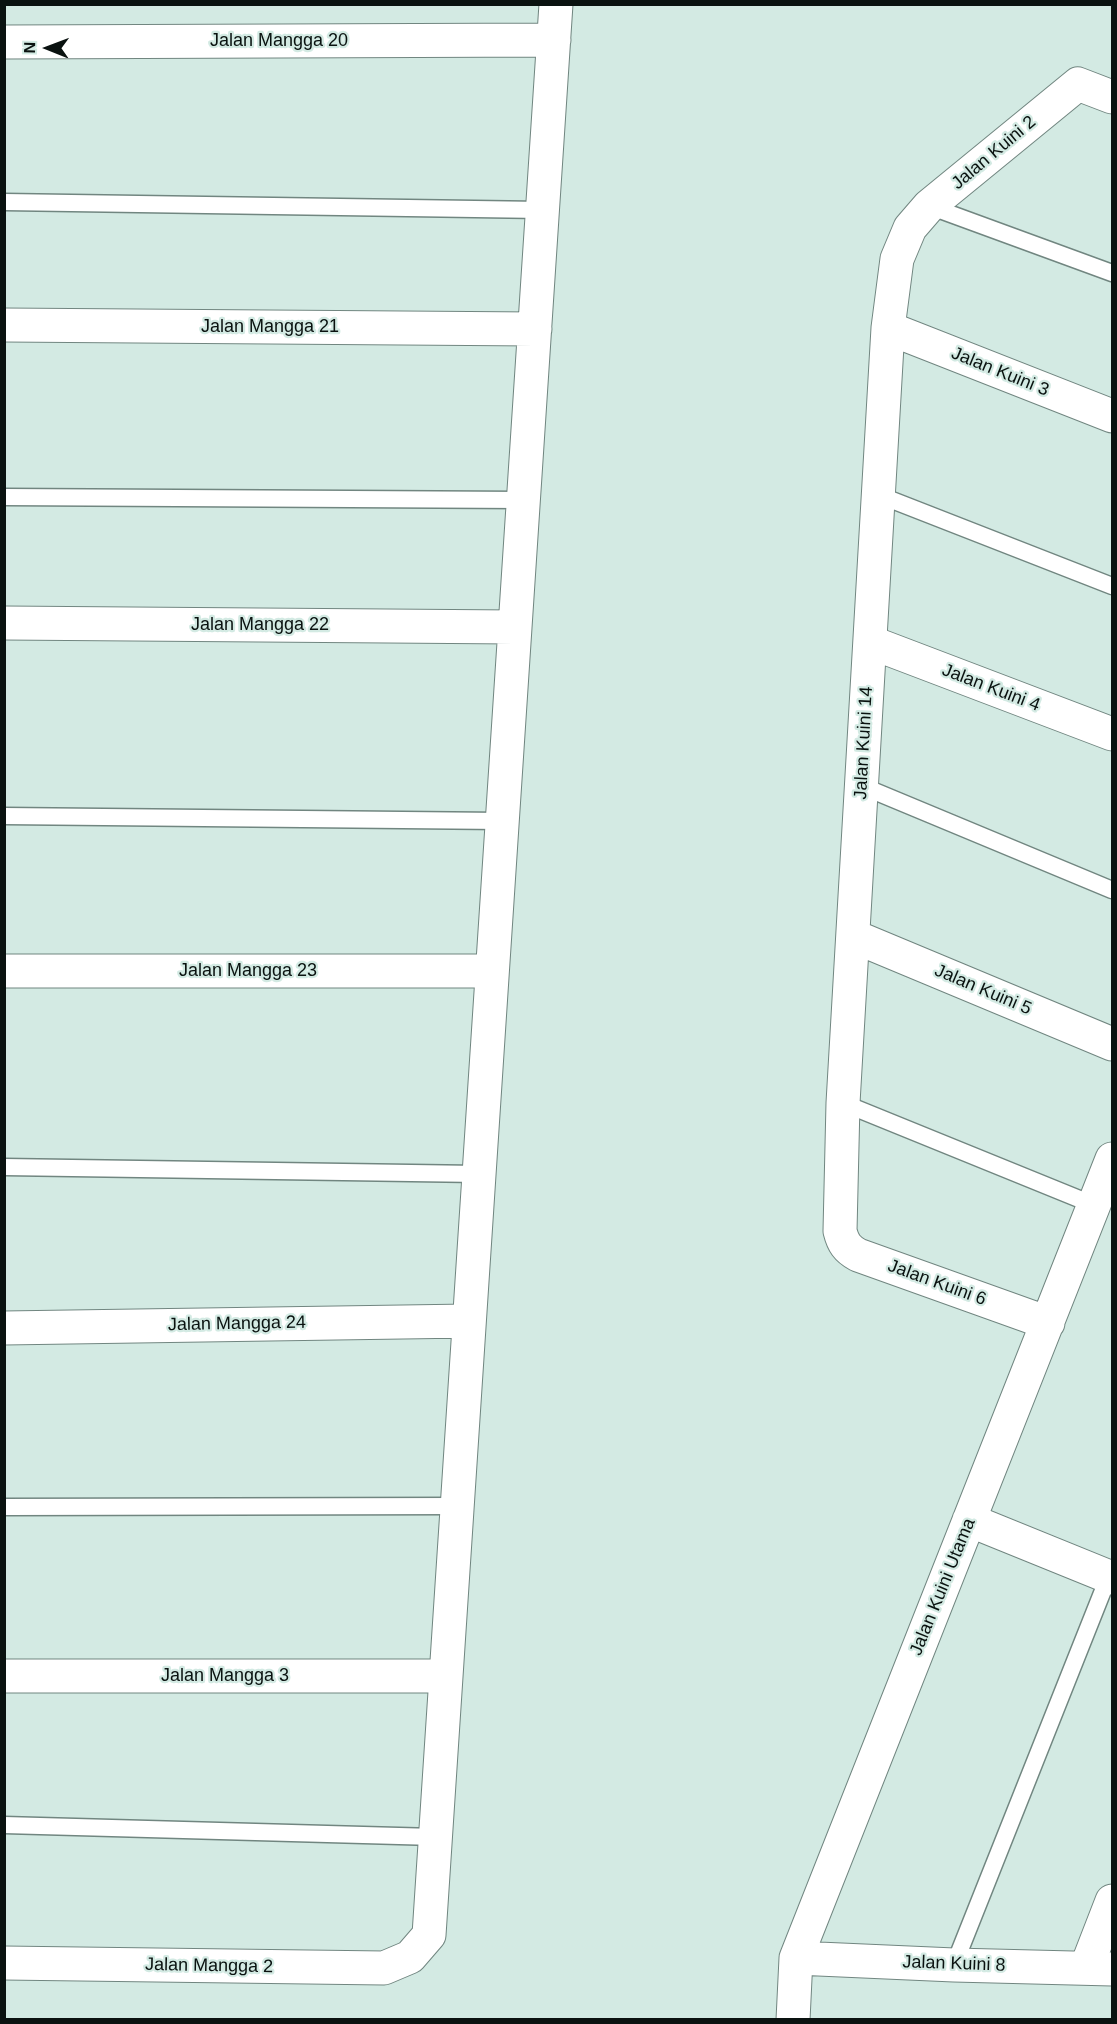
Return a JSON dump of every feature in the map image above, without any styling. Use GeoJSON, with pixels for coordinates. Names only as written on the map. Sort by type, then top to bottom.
{"type":"FeatureCollection","features":[{"type":"Feature","properties":{"kind":"street"},"geometry":{"type":"LineString","coordinates":[[435,1837],[556,4]]}},
{"type":"Feature","properties":{"kind":"street","name":"Jalan Mangga 20"},"geometry":{"type":"LineString","coordinates":[[4,42],[554,40]]}},
{"type":"Feature","properties":{"kind":"street","name":"Jalan Kuini 2"},"geometry":{"type":"LineString","coordinates":[[897,259],[910,228],[929,206],[1078,84],[1113,97]]}},
{"type":"Feature","properties":{"kind":"street","name":"Jalan Kuini 14"},"geometry":{"type":"LineString","coordinates":[[840,1229],[843,1103],[888,328],[897,259]]}},
{"type":"Feature","properties":{"kind":"street","name":"Jalan Mangga 21"},"geometry":{"type":"LineString","coordinates":[[4,325],[535,329]]}},
{"type":"Feature","properties":{"kind":"street","name":"Jalan Kuini 3"},"geometry":{"type":"LineString","coordinates":[[888,328],[1113,417]]}},
{"type":"Feature","properties":{"kind":"street","name":"Jalan Mangga 22"},"geometry":{"type":"LineString","coordinates":[[4,623],[515,627]]}},
{"type":"Feature","properties":{"kind":"street","name":"Jalan Kuini 4"},"geometry":{"type":"LineString","coordinates":[[870,642],[1113,734]]}},
{"type":"Feature","properties":{"kind":"street","name":"Jalan Kuini 5"},"geometry":{"type":"LineString","coordinates":[[853,936],[1113,1044]]}},
{"type":"Feature","properties":{"kind":"street","name":"Jalan Mangga 23"},"geometry":{"type":"LineString","coordinates":[[4,970],[492,971]]}},
{"type":"Feature","properties":{"kind":"street","name":"Jalan Kuini Utama"},"geometry":{"type":"LineString","coordinates":[[793,2019],[796,1958],[969,1520],[1106,1183]]}},
{"type":"Feature","properties":{"kind":"street","name":"Jalan Kuini 6"},"geometry":{"type":"LineString","coordinates":[[840,1229],[843,1242],[849,1250],[858,1255],[1048,1323]]}},
{"type":"Feature","properties":{"kind":"street","name":"Jalan Mangga 24"},"geometry":{"type":"LineString","coordinates":[[4,1328],[469,1321]]}},
{"type":"Feature","properties":{"kind":"street"},"geometry":{"type":"LineString","coordinates":[[969,1520],[1111,1573]]}},
{"type":"Feature","properties":{"kind":"street","name":"Jalan Mangga 3"},"geometry":{"type":"LineString","coordinates":[[4,1676],[446,1676]]}},
{"type":"Feature","properties":{"kind":"street","name":"Jalan Mangga 2"},"geometry":{"type":"LineString","coordinates":[[4,1963],[384,1968],[410,1957],[429,1935],[435,1837]]}},
{"type":"Feature","properties":{"kind":"street"},"geometry":{"type":"LineString","coordinates":[[1099,1968],[1113,1901]]}},
{"type":"Feature","properties":{"kind":"street","name":"Jalan Kuini 8"},"geometry":{"type":"LineString","coordinates":[[796,1958],[1099,1968]]}},
{"type":"Feature","properties":{"kind":"lane"},"geometry":{"type":"LineString","coordinates":[[4,202],[542,210]]}},
{"type":"Feature","properties":{"kind":"lane"},"geometry":{"type":"LineString","coordinates":[[929,206],[1113,273]]}},
{"type":"Feature","properties":{"kind":"lane"},"geometry":{"type":"LineString","coordinates":[[879,495],[1113,586]]}},
{"type":"Feature","properties":{"kind":"lane"},"geometry":{"type":"LineString","coordinates":[[4,496],[523,500]]}},
{"type":"Feature","properties":{"kind":"lane"},"geometry":{"type":"LineString","coordinates":[[862,786],[1113,890]]}},
{"type":"Feature","properties":{"kind":"lane"},"geometry":{"type":"LineString","coordinates":[[4,816],[502,821]]}},
{"type":"Feature","properties":{"kind":"lane"},"geometry":{"type":"LineString","coordinates":[[843,1103],[1106,1183]]}},
{"type":"Feature","properties":{"kind":"lane"},"geometry":{"type":"LineString","coordinates":[[4,1167],[479,1174]]}},
{"type":"Feature","properties":{"kind":"lane"},"geometry":{"type":"LineString","coordinates":[[4,1507],[457,1506]]}},
{"type":"Feature","properties":{"kind":"lane"},"geometry":{"type":"LineString","coordinates":[[954,1965],[1111,1573]]}},
{"type":"Feature","properties":{"kind":"lane"},"geometry":{"type":"LineString","coordinates":[[4,1826],[435,1837]]}}]}
